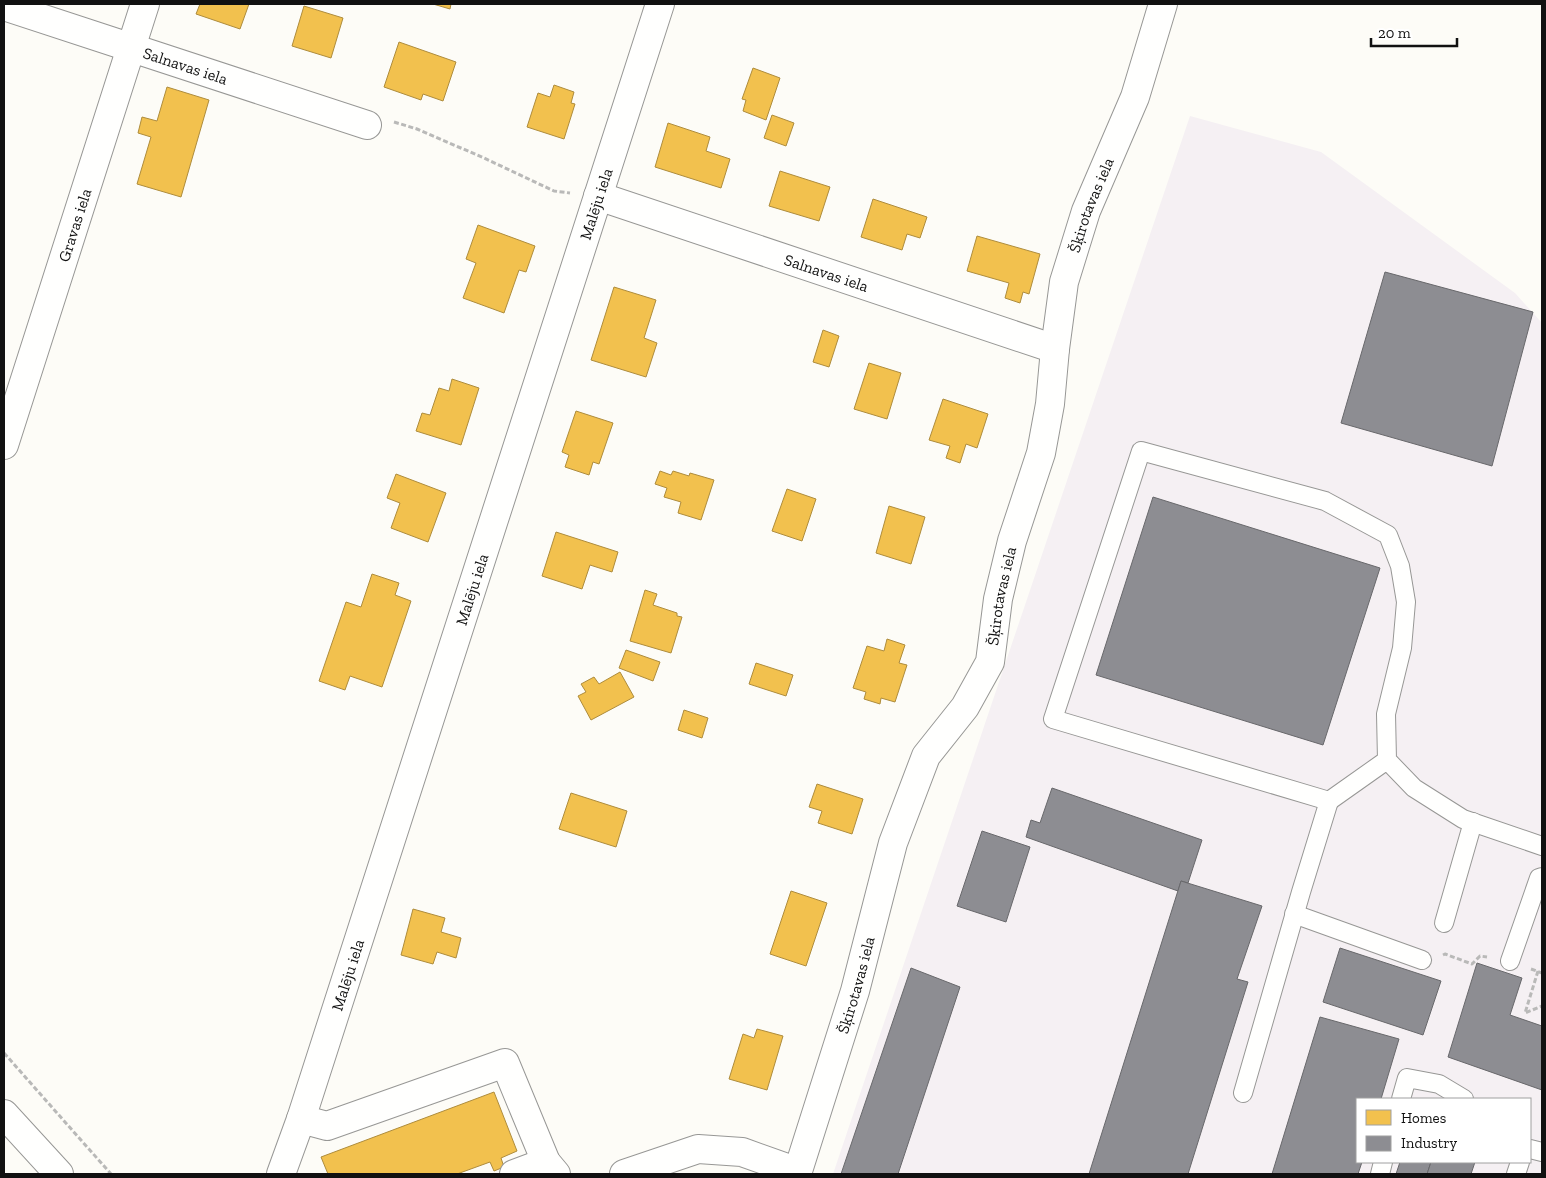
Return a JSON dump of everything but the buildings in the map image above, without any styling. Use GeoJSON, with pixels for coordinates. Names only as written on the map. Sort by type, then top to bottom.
{"type":"FeatureCollection","features":[{"type":"Feature","properties":{"kind":"street","name":"Gravas iela"},"geometry":{"type":"LineString","coordinates":[[4,445],[144,4]]}},
{"type":"Feature","properties":{"kind":"street","name":"Malēju iela"},"geometry":{"type":"LineString","coordinates":[[281,1174],[301,1118],[660,4]]}},
{"type":"Feature","properties":{"kind":"street","name":"Šķirotavas iela"},"geometry":{"type":"LineString","coordinates":[[797,1173],[855,991],[892,843],[926,756],[965,707],[990,662],[998,600],[1012,541],[1041,453],[1050,404],[1064,282],[1086,210],[1135,97],[1163,4]]}},
{"type":"Feature","properties":{"kind":"street","name":"Salnavas iela"},"geometry":{"type":"LineString","coordinates":[[4,6],[367,125]]}},
{"type":"Feature","properties":{"kind":"street","name":"Salnavas iela"},"geometry":{"type":"LineString","coordinates":[[598,196],[1055,349]]}},
{"type":"Feature","properties":{"kind":"street"},"geometry":{"type":"LineString","coordinates":[[301,1118],[327,1126],[504,1063],[551,1168],[514,1174]]}},
{"type":"Feature","properties":{"kind":"street"},"geometry":{"type":"LineString","coordinates":[[4,1114],[59,1174]]}},
{"type":"Feature","properties":{"kind":"street"},"geometry":{"type":"LineString","coordinates":[[624,1174],[698,1149],[742,1152],[797,1173]]}},
{"type":"Feature","properties":{"kind":"lane"},"geometry":{"type":"LineString","coordinates":[[1329,801],[1053,719],[1141,451],[1324,501],[1388,535],[1400,566],[1406,602],[1402,648],[1386,714],[1387,760],[1414,788],[1463,819],[1542,846]]}},
{"type":"Feature","properties":{"kind":"lane"},"geometry":{"type":"LineString","coordinates":[[1243,1094],[1294,914],[1329,801],[1387,760]]}},
{"type":"Feature","properties":{"kind":"lane"},"geometry":{"type":"LineString","coordinates":[[1444,923],[1472,822]]}},
{"type":"Feature","properties":{"kind":"lane"},"geometry":{"type":"LineString","coordinates":[[1510,961],[1539,878],[1542,877]]}},
{"type":"Feature","properties":{"kind":"lane"},"geometry":{"type":"LineString","coordinates":[[1294,914],[1422,960]]}},
{"type":"Feature","properties":{"kind":"lane"},"geometry":{"type":"LineString","coordinates":[[1401,1098],[1407,1078],[1439,1084],[1462,1098]]}},
{"type":"Feature","properties":{"kind":"path"},"geometry":{"type":"LineString","coordinates":[[367,125],[394,122],[484,158],[554,191],[598,196]]}},
{"type":"Feature","properties":{"kind":"path"},"geometry":{"type":"LineString","coordinates":[[1422,960],[1445,954],[1472,964],[1480,956],[1510,961]]}},
{"type":"Feature","properties":{"kind":"path"},"geometry":{"type":"LineString","coordinates":[[1538,971],[1525,1013],[1542,1006]]}},
{"type":"Feature","properties":{"kind":"path"},"geometry":{"type":"LineString","coordinates":[[4,1053],[111,1174]]}},
{"type":"Feature","properties":{"kind":"shaded area"},"geometry":{"type":"Polygon","coordinates":[[[1190,116],[1321,152],[1515,293],[1542,323],[1542,1174],[833,1174],[1190,116]]]}}]}
